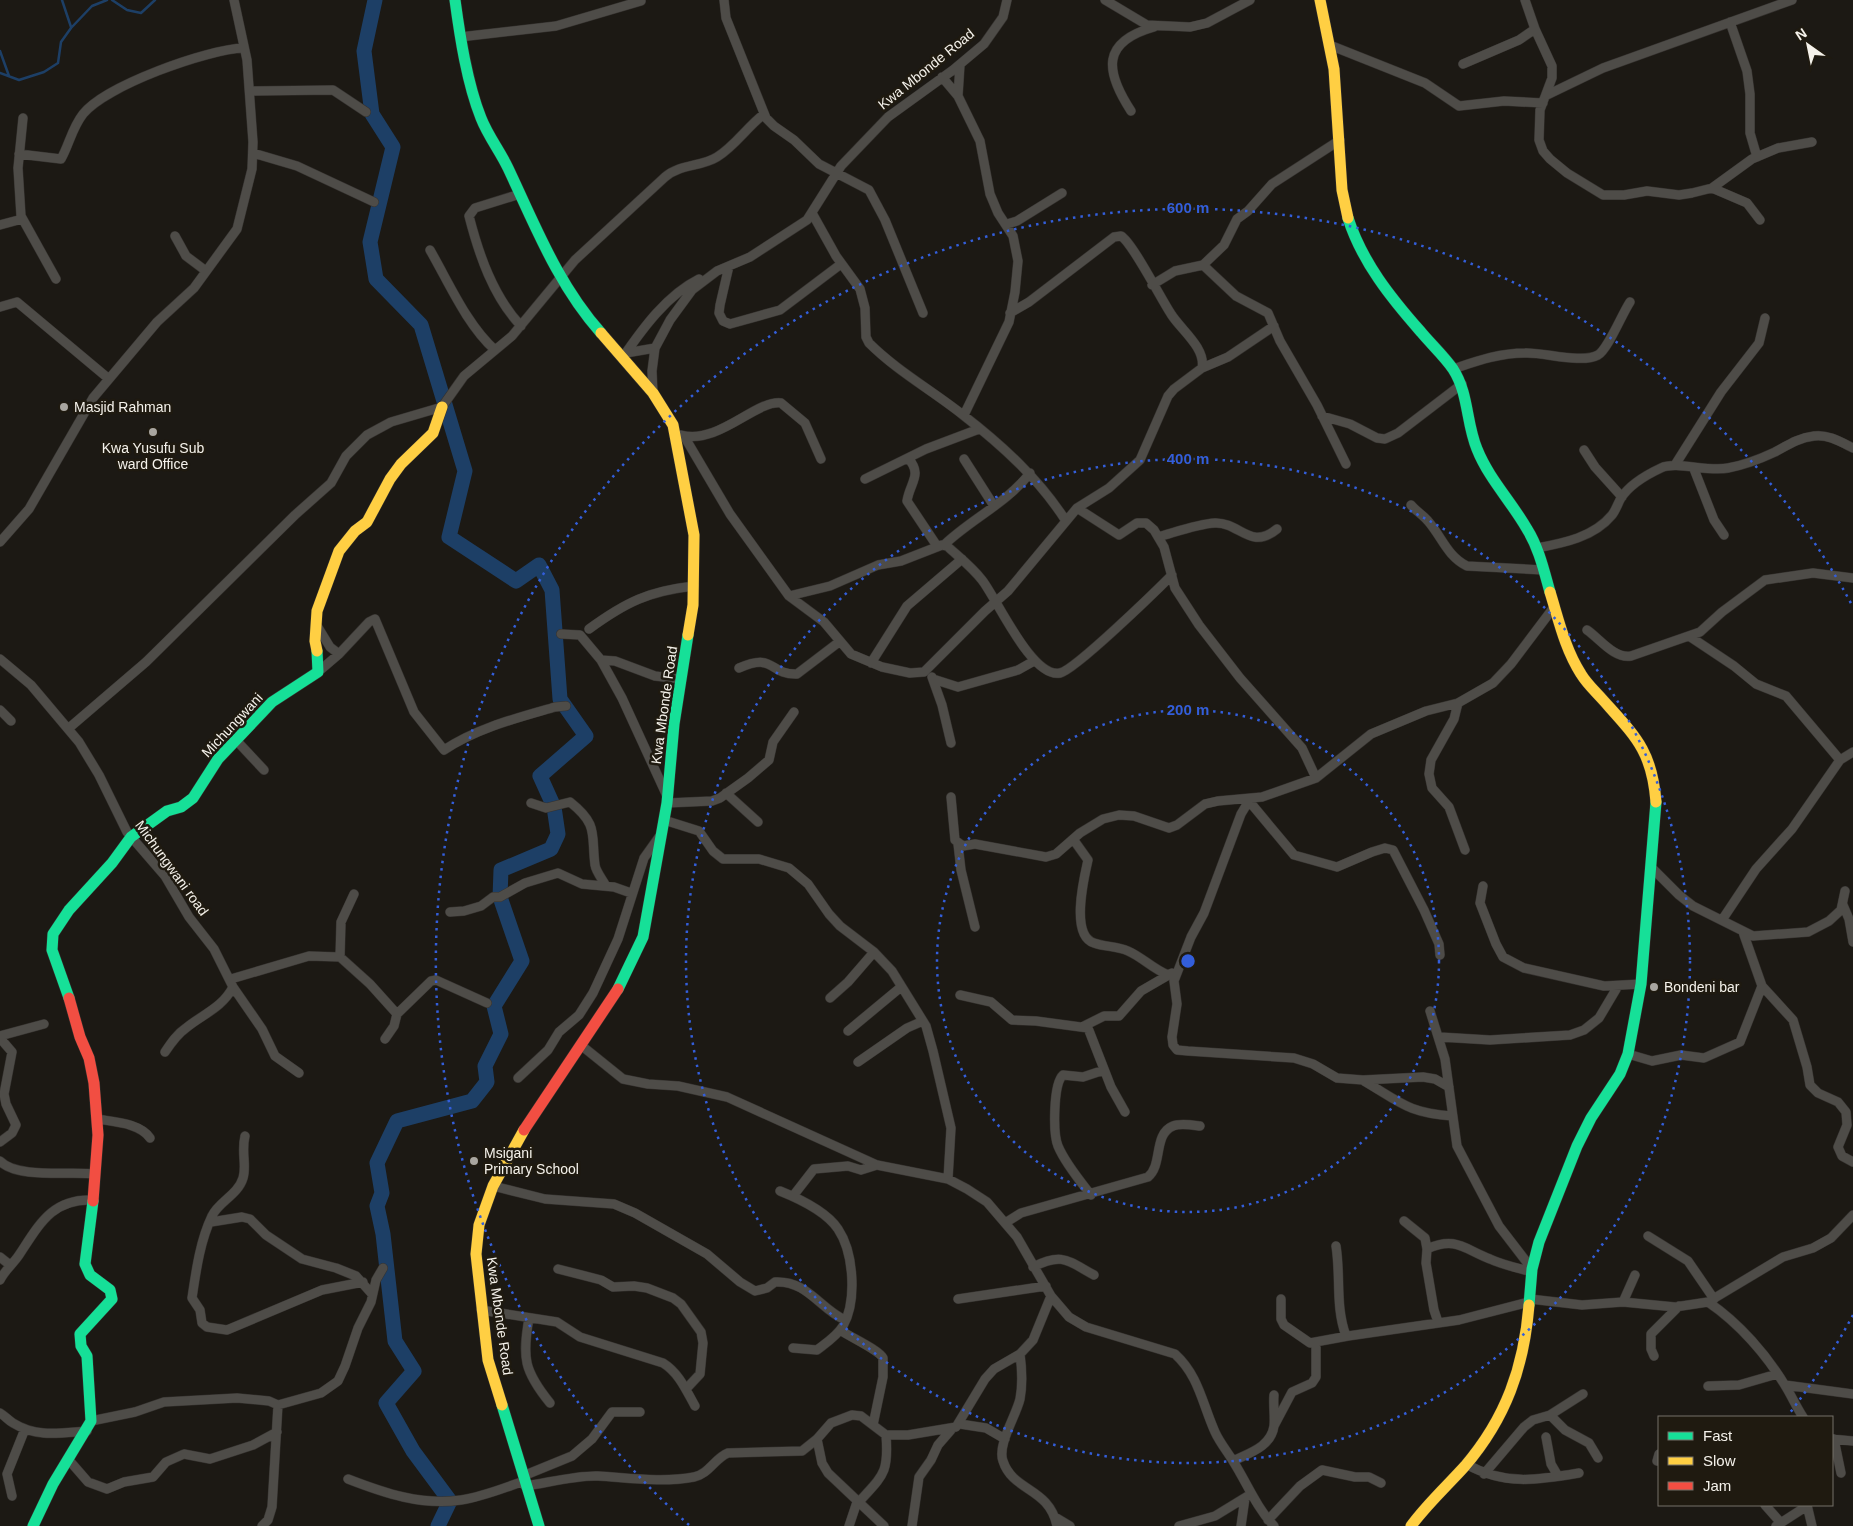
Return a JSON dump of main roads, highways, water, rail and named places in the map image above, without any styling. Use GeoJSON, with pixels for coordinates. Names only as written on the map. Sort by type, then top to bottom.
{"type":"FeatureCollection","features":[{"type":"Feature","properties":{"kind":"waterway"},"geometry":{"type":"LineString","coordinates":[[62,0],[71,27]]}},
{"type":"Feature","properties":{"kind":"waterway"},"geometry":{"type":"LineString","coordinates":[[0,73],[19,80],[44,72],[58,63],[61,42],[71,28],[92,6],[107,0]]}},
{"type":"Feature","properties":{"kind":"waterway"},"geometry":{"type":"LineString","coordinates":[[112,0],[127,10],[141,13],[155,0]]}},
{"type":"Feature","properties":{"kind":"waterway"},"geometry":{"type":"LineString","coordinates":[[375,0],[364,51],[372,114],[393,147],[370,242],[376,279],[421,325],[465,471],[449,537],[516,581],[539,565],[552,590],[560,699],[586,736],[540,776],[554,807],[558,834],[551,849],[501,870],[500,897],[522,961],[494,1006],[501,1034],[485,1066],[487,1082],[472,1101],[397,1121],[377,1163],[382,1193],[377,1206],[383,1234],[395,1341],[414,1371],[386,1403],[413,1451],[450,1501],[438,1526]]}},
{"type":"Feature","properties":{"kind":"waterway"},"geometry":{"type":"LineString","coordinates":[[0,51],[9,76]]}},
{"type":"Feature","properties":{"kind":"place","name":"Masjid Rahman"},"geometry":{"type":"Point","coordinates":[64,407]}},
{"type":"Feature","properties":{"kind":"place","name":"Kwa Yusufu Sub ward Office"},"geometry":{"type":"Point","coordinates":[153,432]}},
{"type":"Feature","properties":{"kind":"place","name":"Bondeni bar"},"geometry":{"type":"Point","coordinates":[1654,987]}},
{"type":"Feature","properties":{"kind":"place","name":"Msigani Primary School"},"geometry":{"type":"Point","coordinates":[474,1161]}}]}
